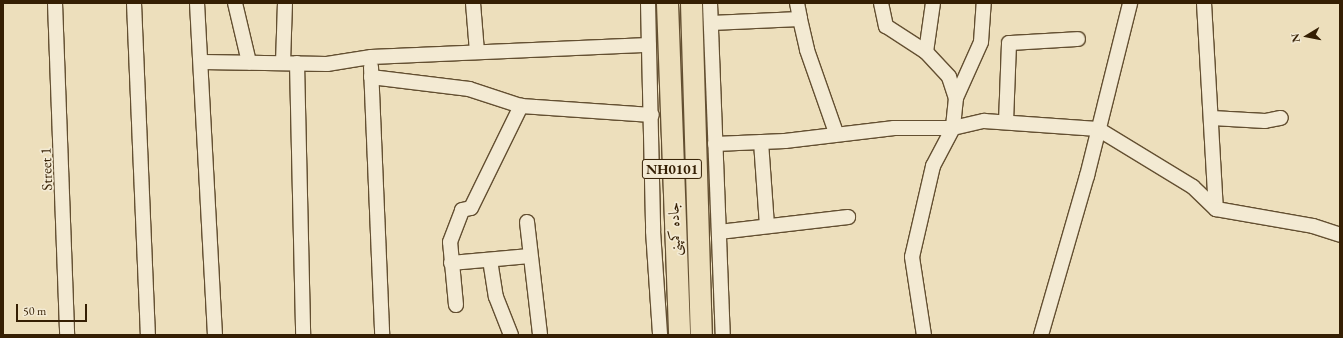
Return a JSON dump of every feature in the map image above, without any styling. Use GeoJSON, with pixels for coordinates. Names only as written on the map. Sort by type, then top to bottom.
{"type":"FeatureCollection","features":[{"type":"Feature","properties":{"kind":"highway","name":"جاده کمپنی"},"geometry":{"type":"LineString","coordinates":[[667,3],[678,335]]}},
{"type":"Feature","properties":{"kind":"highway","name":"جاده کمپنی"},"geometry":{"type":"LineString","coordinates":[[691,3],[701,335]]}},
{"type":"Feature","properties":{"kind":"street","name":"Street 1"},"geometry":{"type":"LineString","coordinates":[[55,3],[67,335]]}},
{"type":"Feature","properties":{"kind":"street"},"geometry":{"type":"LineString","coordinates":[[134,3],[148,335]]}},
{"type":"Feature","properties":{"kind":"street"},"geometry":{"type":"LineString","coordinates":[[197,3],[202,62],[215,335]]}},
{"type":"Feature","properties":{"kind":"street"},"geometry":{"type":"LineString","coordinates":[[235,3],[249,62]]}},
{"type":"Feature","properties":{"kind":"street"},"geometry":{"type":"LineString","coordinates":[[285,3],[290,63],[303,335]]}},
{"type":"Feature","properties":{"kind":"street"},"geometry":{"type":"LineString","coordinates":[[473,3],[476,52]]}},
{"type":"Feature","properties":{"kind":"street"},"geometry":{"type":"LineString","coordinates":[[648,3],[652,115],[653,231],[660,335]]}},
{"type":"Feature","properties":{"kind":"street"},"geometry":{"type":"LineString","coordinates":[[710,3],[723,335]]}},
{"type":"Feature","properties":{"kind":"street"},"geometry":{"type":"LineString","coordinates":[[797,3],[807,50],[836,133]]}},
{"type":"Feature","properties":{"kind":"street"},"geometry":{"type":"LineString","coordinates":[[881,3],[886,26],[926,52],[949,77],[956,98]]}},
{"type":"Feature","properties":{"kind":"street"},"geometry":{"type":"LineString","coordinates":[[926,52],[933,3]]}},
{"type":"Feature","properties":{"kind":"street"},"geometry":{"type":"LineString","coordinates":[[924,335],[912,257],[933,166],[953,128],[956,98],[981,42],[984,3]]}},
{"type":"Feature","properties":{"kind":"street"},"geometry":{"type":"LineString","coordinates":[[1041,335],[1098,129],[1130,3]]}},
{"type":"Feature","properties":{"kind":"street"},"geometry":{"type":"LineString","coordinates":[[1204,3],[1206,70],[1212,118],[1216,209]]}},
{"type":"Feature","properties":{"kind":"street"},"geometry":{"type":"LineString","coordinates":[[711,23],[800,19]]}},
{"type":"Feature","properties":{"kind":"street"},"geometry":{"type":"LineString","coordinates":[[1006,122],[1009,43],[1078,39]]}},
{"type":"Feature","properties":{"kind":"street"},"geometry":{"type":"LineString","coordinates":[[202,62],[327,64],[371,57],[649,45]]}},
{"type":"Feature","properties":{"kind":"street"},"geometry":{"type":"LineString","coordinates":[[371,57],[382,335]]}},
{"type":"Feature","properties":{"kind":"street"},"geometry":{"type":"LineString","coordinates":[[372,77],[469,89],[521,106],[652,115]]}},
{"type":"Feature","properties":{"kind":"street"},"geometry":{"type":"LineString","coordinates":[[456,305],[450,242],[462,210],[471,208],[521,106]]}},
{"type":"Feature","properties":{"kind":"street"},"geometry":{"type":"LineString","coordinates":[[1212,118],[1265,121],[1282,118]]}},
{"type":"Feature","properties":{"kind":"street"},"geometry":{"type":"LineString","coordinates":[[715,144],[760,142],[836,133],[953,128],[984,121],[1098,129],[1193,187],[1216,209],[1313,226],[1340,235]]}},
{"type":"Feature","properties":{"kind":"street"},"geometry":{"type":"LineString","coordinates":[[760,142],[767,226]]}},
{"type":"Feature","properties":{"kind":"street"},"geometry":{"type":"LineString","coordinates":[[719,232],[848,217]]}},
{"type":"Feature","properties":{"kind":"street"},"geometry":{"type":"LineString","coordinates":[[527,222],[540,335]]}},
{"type":"Feature","properties":{"kind":"street"},"geometry":{"type":"LineString","coordinates":[[451,263],[530,256]]}},
{"type":"Feature","properties":{"kind":"street"},"geometry":{"type":"LineString","coordinates":[[490,260],[496,297],[511,335]]}}]}
